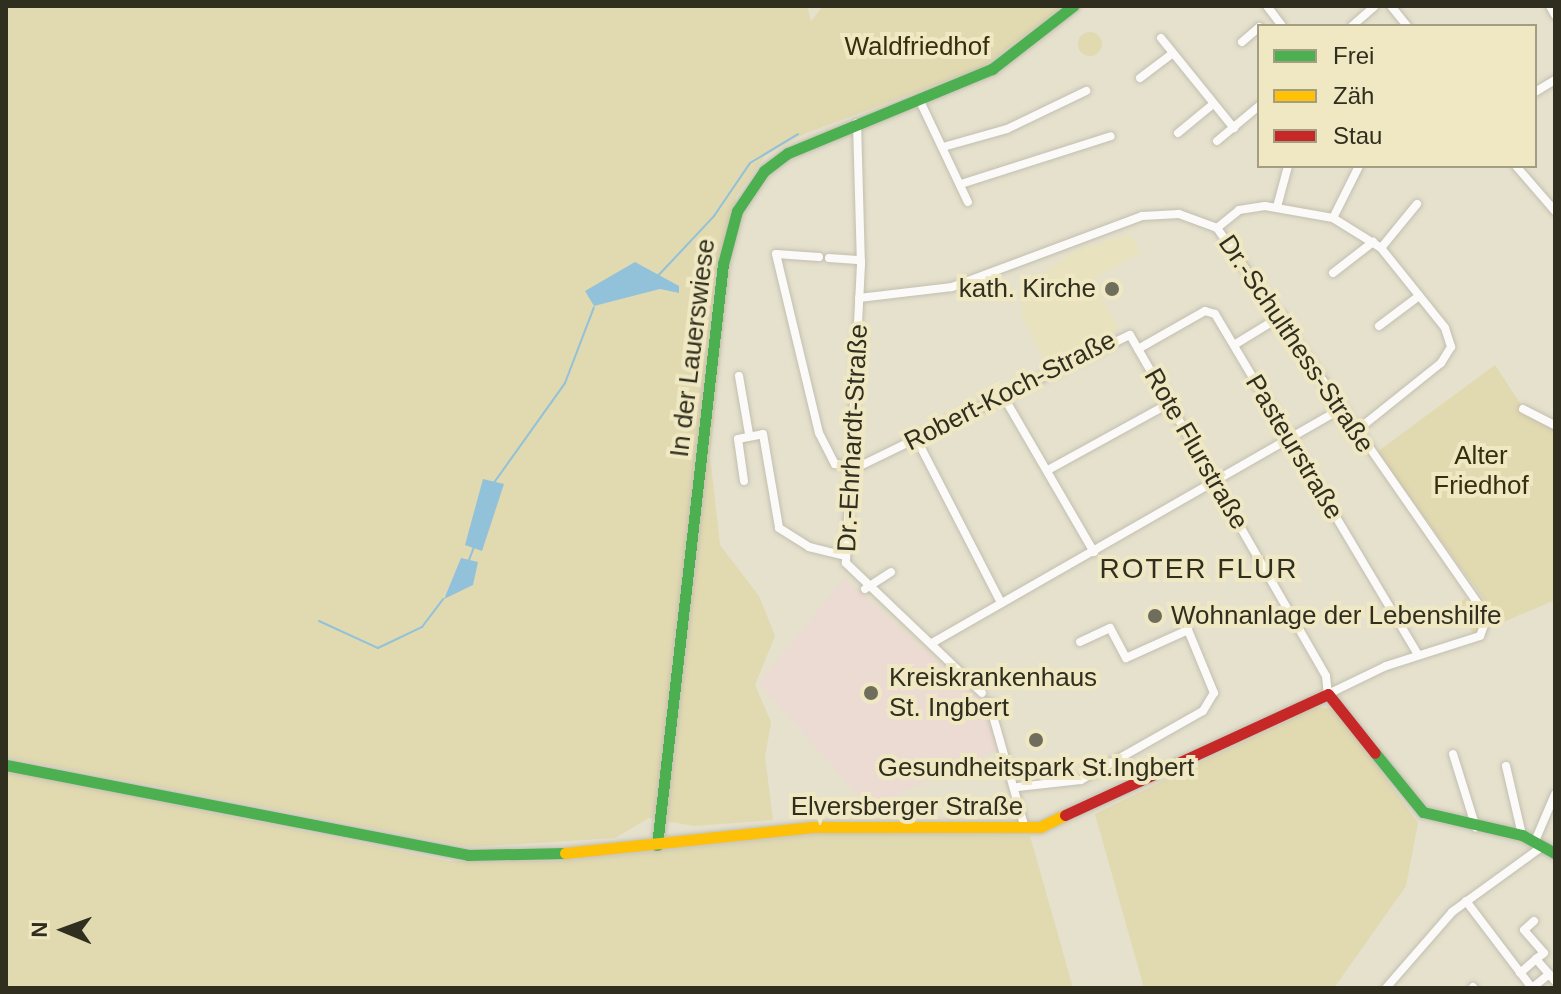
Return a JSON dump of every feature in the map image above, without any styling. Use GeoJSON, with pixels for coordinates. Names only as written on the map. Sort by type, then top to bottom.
{"type":"FeatureCollection","features":[{"type":"Feature","properties":{"kind":"main road","name":"In der Lauerswiese"},"geometry":{"type":"LineString","coordinates":[[657,845],[732,224],[775,162],[857,123],[1009,59],[1073,6]]}},
{"type":"Feature","properties":{"kind":"main road","name":"Elversberger Straße"},"geometry":{"type":"LineString","coordinates":[[6,765],[394,841],[508,857],[852,825],[1025,828],[1068,816],[1328,694]]}},
{"type":"Feature","properties":{"kind":"main road"},"geometry":{"type":"LineString","coordinates":[[1328,694],[1413,804],[1434,818],[1522,835],[1555,853]]}},
{"type":"Feature","properties":{"kind":"street"},"geometry":{"type":"LineString","coordinates":[[1267,6],[1280,24]]}},
{"type":"Feature","properties":{"kind":"street"},"geometry":{"type":"LineString","coordinates":[[1354,24],[1375,6]]}},
{"type":"Feature","properties":{"kind":"street"},"geometry":{"type":"LineString","coordinates":[[1391,6],[1405,24]]}},
{"type":"Feature","properties":{"kind":"street"},"geometry":{"type":"LineString","coordinates":[[1550,6],[1555,15]]}},
{"type":"Feature","properties":{"kind":"street"},"geometry":{"type":"LineString","coordinates":[[1261,24],[1273,14]]}},
{"type":"Feature","properties":{"kind":"street"},"geometry":{"type":"LineString","coordinates":[[1242,42],[1257,28]]}},
{"type":"Feature","properties":{"kind":"street"},"geometry":{"type":"LineString","coordinates":[[1161,38],[1212,105],[1234,128]]}},
{"type":"Feature","properties":{"kind":"street"},"geometry":{"type":"LineString","coordinates":[[1140,78],[1172,54]]}},
{"type":"Feature","properties":{"kind":"street"},"geometry":{"type":"LineString","coordinates":[[1537,91],[1555,80]]}},
{"type":"Feature","properties":{"kind":"street"},"geometry":{"type":"LineString","coordinates":[[943,147],[1007,129],[1086,91]]}},
{"type":"Feature","properties":{"kind":"street"},"geometry":{"type":"LineString","coordinates":[[919,99],[968,202]]}},
{"type":"Feature","properties":{"kind":"street"},"geometry":{"type":"LineString","coordinates":[[1178,133],[1212,105]]}},
{"type":"Feature","properties":{"kind":"street"},"geometry":{"type":"LineString","coordinates":[[1217,141],[1257,108]]}},
{"type":"Feature","properties":{"kind":"street","name":"Dr.-Ehrhardt-Straße"},"geometry":{"type":"LineString","coordinates":[[857,123],[861,260],[845,556],[865,589],[932,643],[982,693]]}},
{"type":"Feature","properties":{"kind":"street"},"geometry":{"type":"LineString","coordinates":[[961,184],[1111,136]]}},
{"type":"Feature","properties":{"kind":"street"},"geometry":{"type":"LineString","coordinates":[[1277,207],[1287,168]]}},
{"type":"Feature","properties":{"kind":"street"},"geometry":{"type":"LineString","coordinates":[[1333,218],[1358,168]]}},
{"type":"Feature","properties":{"kind":"street"},"geometry":{"type":"LineString","coordinates":[[1518,168],[1555,211]]}},
{"type":"Feature","properties":{"kind":"street"},"geometry":{"type":"LineString","coordinates":[[1333,273],[1377,245],[1417,204]]}},
{"type":"Feature","properties":{"kind":"street"},"geometry":{"type":"LineString","coordinates":[[1217,228],[1239,210],[1277,207],[1333,218],[1377,245],[1448,333],[1449,353],[1356,431]]}},
{"type":"Feature","properties":{"kind":"street","name":"Dr.-Schulthess-Straße"},"geometry":{"type":"LineString","coordinates":[[859,298],[952,287],[1142,216],[1179,214],[1217,228],[1283,315],[1356,431],[1487,617],[1480,636],[1418,655]]}},
{"type":"Feature","properties":{"kind":"street"},"geometry":{"type":"LineString","coordinates":[[850,468],[835,464],[823,447],[776,254],[861,260]]}},
{"type":"Feature","properties":{"kind":"street"},"geometry":{"type":"LineString","coordinates":[[1379,326],[1419,296]]}},
{"type":"Feature","properties":{"kind":"street","name":"Pasteurstraße"},"geometry":{"type":"LineString","coordinates":[[1138,349],[1205,311],[1234,345],[1418,655]]}},
{"type":"Feature","properties":{"kind":"street"},"geometry":{"type":"LineString","coordinates":[[1234,345],[1283,315]]}},
{"type":"Feature","properties":{"kind":"street","name":"Robert-Koch-Straße"},"geometry":{"type":"LineString","coordinates":[[850,468],[1126,334]]}},
{"type":"Feature","properties":{"kind":"street","name":"Rote Flurstraße"},"geometry":{"type":"LineString","coordinates":[[1126,334],[1170,403],[1326,676],[1328,694]]}},
{"type":"Feature","properties":{"kind":"street"},"geometry":{"type":"LineString","coordinates":[[739,376],[749,434]]}},
{"type":"Feature","properties":{"kind":"street"},"geometry":{"type":"LineString","coordinates":[[1002,394],[1094,552]]}},
{"type":"Feature","properties":{"kind":"street"},"geometry":{"type":"LineString","coordinates":[[1048,470],[1170,403]]}},
{"type":"Feature","properties":{"kind":"street"},"geometry":{"type":"LineString","coordinates":[[932,643],[1217,484],[1342,408]]}},
{"type":"Feature","properties":{"kind":"street"},"geometry":{"type":"LineString","coordinates":[[1523,409],[1555,425]]}},
{"type":"Feature","properties":{"kind":"street"},"geometry":{"type":"LineString","coordinates":[[744,481],[738,439],[749,434],[763,434],[779,528],[809,547],[845,556]]}},
{"type":"Feature","properties":{"kind":"street"},"geometry":{"type":"LineString","coordinates":[[916,438],[1001,603]]}},
{"type":"Feature","properties":{"kind":"street"},"geometry":{"type":"LineString","coordinates":[[865,589],[891,572]]}},
{"type":"Feature","properties":{"kind":"street"},"geometry":{"type":"LineString","coordinates":[[1018,787],[1081,780],[1203,711],[1214,693],[1188,630],[1126,658],[1110,628],[1080,642]]}},
{"type":"Feature","properties":{"kind":"street"},"geometry":{"type":"LineString","coordinates":[[1328,694],[1418,655]]}},
{"type":"Feature","properties":{"kind":"street"},"geometry":{"type":"LineString","coordinates":[[989,702],[1018,787],[1025,828]]}},
{"type":"Feature","properties":{"kind":"street"},"geometry":{"type":"LineString","coordinates":[[1453,754],[1476,828]]}},
{"type":"Feature","properties":{"kind":"street"},"geometry":{"type":"LineString","coordinates":[[1506,766],[1522,835]]}},
{"type":"Feature","properties":{"kind":"street"},"geometry":{"type":"LineString","coordinates":[[1386,988],[1466,901],[1539,844],[1555,794]]}},
{"type":"Feature","properties":{"kind":"street"},"geometry":{"type":"LineString","coordinates":[[1466,901],[1532,988],[1552,978],[1536,959]]}},
{"type":"Feature","properties":{"kind":"street"},"geometry":{"type":"LineString","coordinates":[[1520,973],[1544,953],[1524,930],[1534,921]]}},
{"type":"Feature","properties":{"kind":"shaded area"},"geometry":{"type":"Polygon","coordinates":[[[1130,234],[1140,253],[1093,279],[1119,329],[1048,367],[1021,315],[1024,287],[1075,251],[1130,234]]]}},
{"type":"Feature","properties":{"kind":"shaded area","name":"Kreiskrankenhaus St. Ingbert"},"geometry":{"type":"Polygon","coordinates":[[[844,578],[985,703],[1005,747],[868,807],[759,683],[844,578]]]}},
{"type":"Feature","properties":{"kind":"green space","name":"Waldfriedhof"},"geometry":{"type":"Polygon","coordinates":[[[6,6],[807,6],[811,21],[823,6],[1063,6],[983,67],[804,134],[765,156],[735,198],[742,211],[731,251],[710,456],[720,545],[759,596],[775,636],[755,685],[771,722],[765,757],[773,820],[694,826],[649,818],[615,838],[471,847],[6,757],[6,6]],[[635,262],[594,306],[660,289],[678,293],[635,262]],[[461,559],[444,598],[473,585],[477,562],[461,559]]]}},
{"type":"Feature","properties":{"kind":"green space"},"geometry":{"type":"Polygon","coordinates":[[[1090,32],[1099,35],[1102,44],[1099,53],[1090,56],[1081,53],[1078,44],[1081,35],[1090,32]]]}},
{"type":"Feature","properties":{"kind":"green space","name":"Alter Friedhof"},"geometry":{"type":"Polygon","coordinates":[[[1495,365],[1526,412],[1555,426],[1555,600],[1501,623],[1377,452],[1495,365]]]}},
{"type":"Feature","properties":{"kind":"green space"},"geometry":{"type":"Polygon","coordinates":[[[1466,598],[1483,626],[1473,634],[1457,604],[1466,598]]]}},
{"type":"Feature","properties":{"kind":"green space"},"geometry":{"type":"Polygon","coordinates":[[[1315,707],[1336,709],[1418,823],[1406,886],[1334,988],[1144,988],[1095,814],[1315,707]]]}},
{"type":"Feature","properties":{"kind":"green space"},"geometry":{"type":"Polygon","coordinates":[[[6,770],[448,861],[564,861],[831,833],[1030,836],[1073,988],[6,988],[6,770]]]}},
{"type":"Feature","properties":{"kind":"water"},"geometry":{"type":"Polygon","coordinates":[[[635,262],[679,286],[679,293],[660,289],[594,306],[585,291],[635,262]]]}},
{"type":"Feature","properties":{"kind":"water"},"geometry":{"type":"Polygon","coordinates":[[[483,479],[504,484],[482,551],[465,545],[483,479]]]}},
{"type":"Feature","properties":{"kind":"water"},"geometry":{"type":"Polygon","coordinates":[[[461,558],[478,562],[473,585],[444,599],[461,558]]]}},
{"type":"Feature","properties":{"kind":"waterway"},"geometry":{"type":"LineString","coordinates":[[654,280],[714,216],[750,163],[798,134]]}},
{"type":"Feature","properties":{"kind":"waterway"},"geometry":{"type":"LineString","coordinates":[[493,484],[565,383],[594,307]]}},
{"type":"Feature","properties":{"kind":"waterway"},"geometry":{"type":"LineString","coordinates":[[469,560],[474,547]]}},
{"type":"Feature","properties":{"kind":"waterway"},"geometry":{"type":"LineString","coordinates":[[319,621],[378,648],[422,627],[443,599]]}},
{"type":"Feature","properties":{"kind":"traffic: fast"},"geometry":{"type":"LineString","coordinates":[[657,845],[723,264],[737,211],[764,171],[788,153],[992,69],[1073,6]]}},
{"type":"Feature","properties":{"kind":"traffic: fast"},"geometry":{"type":"LineString","coordinates":[[1375,753],[1423,812],[1522,835],[1555,853]]}},
{"type":"Feature","properties":{"kind":"traffic: fast"},"geometry":{"type":"LineString","coordinates":[[6,765],[468,855],[565,853]]}},
{"type":"Feature","properties":{"kind":"traffic: slow"},"geometry":{"type":"LineString","coordinates":[[565,853],[811,827],[1040,827],[1065,815]]}},
{"type":"Feature","properties":{"kind":"traffic: jam"},"geometry":{"type":"LineString","coordinates":[[1065,815],[1328,694],[1375,753]]}},
{"type":"Feature","properties":{"kind":"place","name":"kath. Kirche"},"geometry":{"type":"Point","coordinates":[1112,289]}},
{"type":"Feature","properties":{"kind":"place","name":"Wohnanlage der Lebenshilfe"},"geometry":{"type":"Point","coordinates":[1155,616]}},
{"type":"Feature","properties":{"kind":"place","name":"Kreiskrankenhaus St. Ingbert"},"geometry":{"type":"Point","coordinates":[871,693]}},
{"type":"Feature","properties":{"kind":"place","name":"Gesundheitspark St.Ingbert"},"geometry":{"type":"Point","coordinates":[1036,740]}},
{"type":"Feature","properties":{"kind":"district","name":"ROTER FLUR"},"geometry":{"type":"Point","coordinates":[1199,569]}}]}
